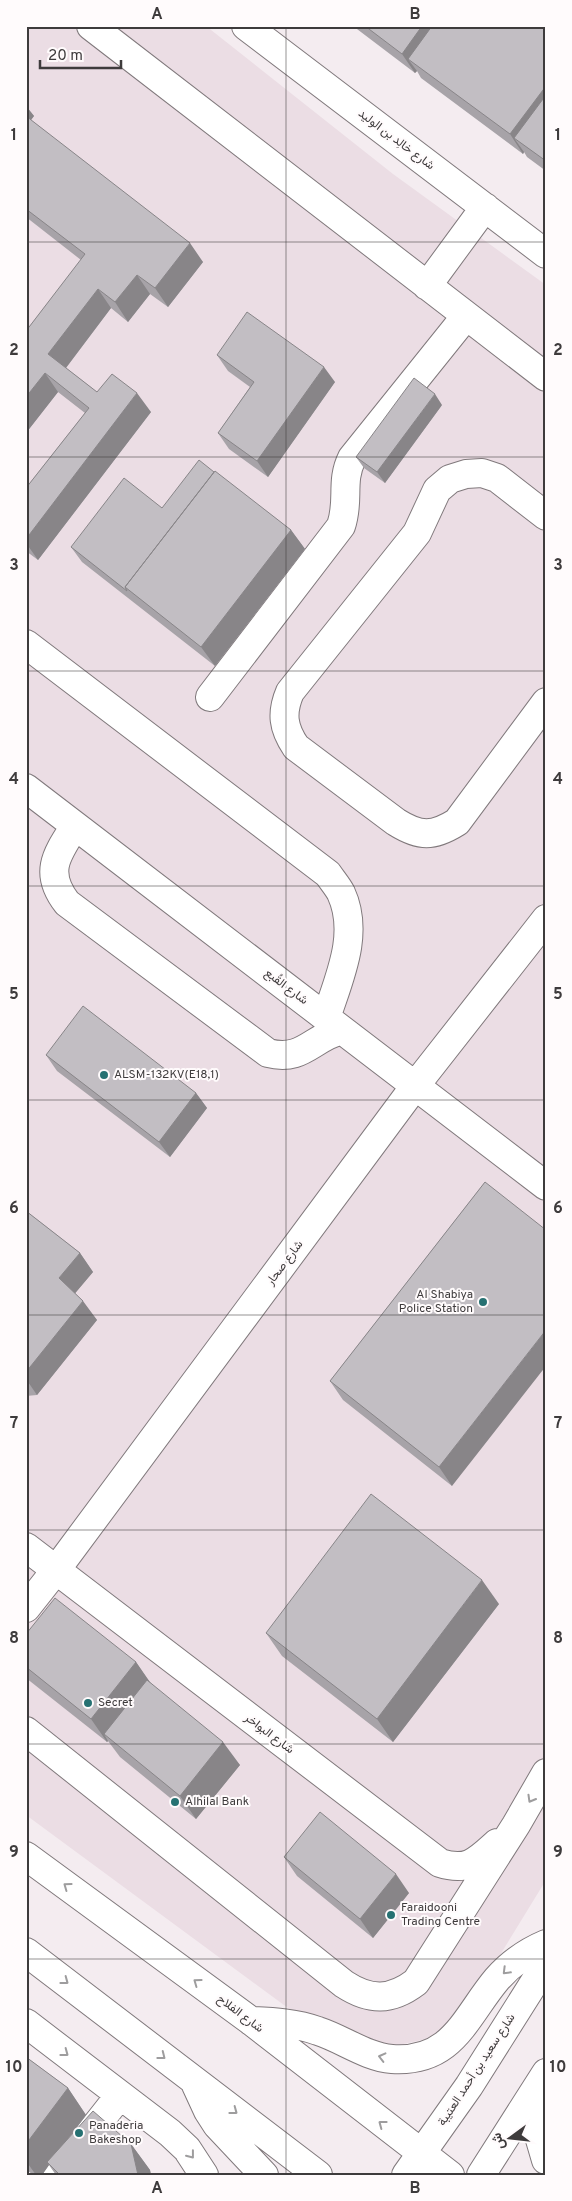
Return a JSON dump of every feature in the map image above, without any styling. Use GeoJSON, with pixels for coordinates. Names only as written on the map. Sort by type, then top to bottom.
{"type":"FeatureCollection","features":[{"type":"Feature","properties":{"kind":"street"},"geometry":{"type":"LineString","coordinates":[[91,26],[546,377]]}},
{"type":"Feature","properties":{"kind":"street","name":"شارع خالِد بن الوليد"},"geometry":{"type":"LineString","coordinates":[[246,26],[546,254]]}},
{"type":"Feature","properties":{"kind":"street"},"geometry":{"type":"LineString","coordinates":[[427,286],[484,207]]}},
{"type":"Feature","properties":{"kind":"street"},"geometry":{"type":"LineString","coordinates":[[210,697],[340,526],[347,505],[344,482],[352,458],[466,316]]}},
{"type":"Feature","properties":{"kind":"street"},"geometry":{"type":"LineString","coordinates":[[544,705],[457,822],[443,831],[426,834],[410,831],[396,822],[296,746],[288,734],[283,720],[284,705],[290,692],[417,533],[437,490],[450,479],[466,474],[482,473],[497,478],[546,516]]}},
{"type":"Feature","properties":{"kind":"street"},"geometry":{"type":"LineString","coordinates":[[26,644],[328,874],[341,892],[348,913],[349,935],[334,1024],[320,1038],[301,1052],[290,1056],[268,1053],[67,903],[57,887],[54,869],[56,858],[75,826]]}},
{"type":"Feature","properties":{"kind":"street","name":"شارع القُبع"},"geometry":{"type":"LineString","coordinates":[[26,788],[546,1186]]}},
{"type":"Feature","properties":{"kind":"street","name":"شارع صحار"},"geometry":{"type":"LineString","coordinates":[[26,1608],[415,1086],[546,919]]}},
{"type":"Feature","properties":{"kind":"street","name":"شارع البواخر"},"geometry":{"type":"LineString","coordinates":[[26,1547],[440,1863],[452,1867],[474,1863],[516,1824]]}},
{"type":"Feature","properties":{"kind":"street"},"geometry":{"type":"LineString","coordinates":[[26,1731],[344,1984],[372,1997],[399,1993],[416,1982],[546,1773]]}},
{"type":"Feature","properties":{"kind":"street","name":"شارع الفلاح"},"geometry":{"type":"LineString","coordinates":[[26,1856],[251,2021],[414,2164],[450,2175]]}},
{"type":"Feature","properties":{"kind":"street"},"geometry":{"type":"LineString","coordinates":[[251,2021],[274,2022],[311,2029],[383,2057],[404,2059],[418,2057],[440,2048],[450,2041],[459,2033],[496,1981],[507,1969],[519,1958],[546,1944]]}},
{"type":"Feature","properties":{"kind":"street"},"geometry":{"type":"LineString","coordinates":[[26,1952],[318,2175]]}},
{"type":"Feature","properties":{"kind":"street","name":"شارع سعيد بن أحمد العتيبة"},"geometry":{"type":"LineString","coordinates":[[414,2164],[469,2086],[546,1964]]}},
{"type":"Feature","properties":{"kind":"street"},"geometry":{"type":"LineString","coordinates":[[26,2023],[170,2133],[187,2150],[204,2175]]}},
{"type":"Feature","properties":{"kind":"street"},"geometry":{"type":"LineString","coordinates":[[481,2175],[546,2073]]}},
{"type":"Feature","properties":{"kind":"street"},"geometry":{"type":"LineString","coordinates":[[195,2081],[208,2111],[217,2125],[264,2175]]}},
{"type":"Feature","properties":{"kind":"street"},"geometry":{"type":"LineString","coordinates":[[57,2175],[120,2095]]}},
{"type":"Feature","properties":{"kind":"street"},"geometry":{"type":"LineString","coordinates":[[532,2096],[534,2118],[546,2160]]}},
{"type":"Feature","properties":{"kind":"shaded area"},"geometry":{"type":"Polygon","coordinates":[[[26,26],[206,26],[393,174],[546,285],[546,1880],[478,1991],[435,2037],[399,2045],[381,2048],[303,2019],[26,1815],[26,26]]]}},
{"type":"Feature","properties":{"kind":"building"},"geometry":{"type":"Polygon","coordinates":[[[365,26],[422,26],[402,54],[365,26]]]}},
{"type":"Feature","properties":{"kind":"building"},"geometry":{"type":"Polygon","coordinates":[[[432,26],[546,26],[546,86],[510,134],[408,59],[432,26]]]}},
{"type":"Feature","properties":{"kind":"building"},"geometry":{"type":"Polygon","coordinates":[[[546,95],[546,161],[514,138],[546,95]]]}},
{"type":"Feature","properties":{"kind":"building"},"geometry":{"type":"Polygon","coordinates":[[[26,116],[190,243],[155,288],[137,275],[115,302],[98,289],[48,354],[97,392],[112,374],[137,393],[26,539],[26,488],[89,408],[45,373],[26,397],[26,331],[85,254],[26,209],[26,116]]]}},
{"type":"Feature","properties":{"kind":"building"},"geometry":{"type":"Polygon","coordinates":[[[247,312],[324,367],[257,461],[218,433],[254,382],[217,355],[247,312]]]}},
{"type":"Feature","properties":{"kind":"building"},"geometry":{"type":"Polygon","coordinates":[[[414,378],[435,394],[377,472],[356,457],[414,378]]]}},
{"type":"Feature","properties":{"kind":"building"},"geometry":{"type":"Polygon","coordinates":[[[199,460],[214,472],[125,587],[127,591],[71,547],[124,478],[162,508],[199,460]]]}},
{"type":"Feature","properties":{"kind":"building"},"geometry":{"type":"Polygon","coordinates":[[[215,471],[291,530],[201,647],[125,587],[215,471]]]}},
{"type":"Feature","properties":{"kind":"building"},"geometry":{"type":"Polygon","coordinates":[[[83,1006],[196,1093],[159,1142],[46,1055],[83,1006]]]}},
{"type":"Feature","properties":{"kind":"building","name":"Al Shabiya Police Station"},"geometry":{"type":"Polygon","coordinates":[[[485,1182],[546,1230],[546,1330],[439,1467],[330,1381],[485,1182]]]}},
{"type":"Feature","properties":{"kind":"building"},"geometry":{"type":"Polygon","coordinates":[[[26,1211],[80,1253],[59,1278],[83,1301],[26,1372],[26,1211]]]}},
{"type":"Feature","properties":{"kind":"building"},"geometry":{"type":"Polygon","coordinates":[[[371,1494],[482,1580],[377,1719],[266,1633],[371,1494]]]}},
{"type":"Feature","properties":{"kind":"building"},"geometry":{"type":"Polygon","coordinates":[[[55,1598],[136,1662],[91,1719],[26,1667],[26,1634],[55,1598]]]}},
{"type":"Feature","properties":{"kind":"building"},"geometry":{"type":"Polygon","coordinates":[[[147,1680],[223,1742],[180,1796],[104,1734],[147,1680]]]}},
{"type":"Feature","properties":{"kind":"building"},"geometry":{"type":"Polygon","coordinates":[[[320,1812],[396,1874],[360,1919],[284,1857],[320,1812]]]}},
{"type":"Feature","properties":{"kind":"building"},"geometry":{"type":"Polygon","coordinates":[[[26,2057],[68,2088],[26,2144],[26,2057]]]}},
{"type":"Feature","properties":{"kind":"building"},"geometry":{"type":"Polygon","coordinates":[[[93,2111],[131,2144],[138,2175],[60,2175],[47,2162],[93,2111]]]}},
{"type":"Feature","properties":{"kind":"place","name":"ALSM-132KV(E18,1)"},"geometry":{"type":"Point","coordinates":[104,1075]}},
{"type":"Feature","properties":{"kind":"place","name":"Al Shabiya Police Station"},"geometry":{"type":"Point","coordinates":[483,1302]}},
{"type":"Feature","properties":{"kind":"place","name":"Secret"},"geometry":{"type":"Point","coordinates":[88,1703]}},
{"type":"Feature","properties":{"kind":"place","name":"Alhilal Bank"},"geometry":{"type":"Point","coordinates":[175,1802]}},
{"type":"Feature","properties":{"kind":"place","name":"Faraidooni Trading Centre"},"geometry":{"type":"Point","coordinates":[391,1915]}},
{"type":"Feature","properties":{"kind":"place","name":"Panaderia Bakeshop"},"geometry":{"type":"Point","coordinates":[79,2133]}}]}
